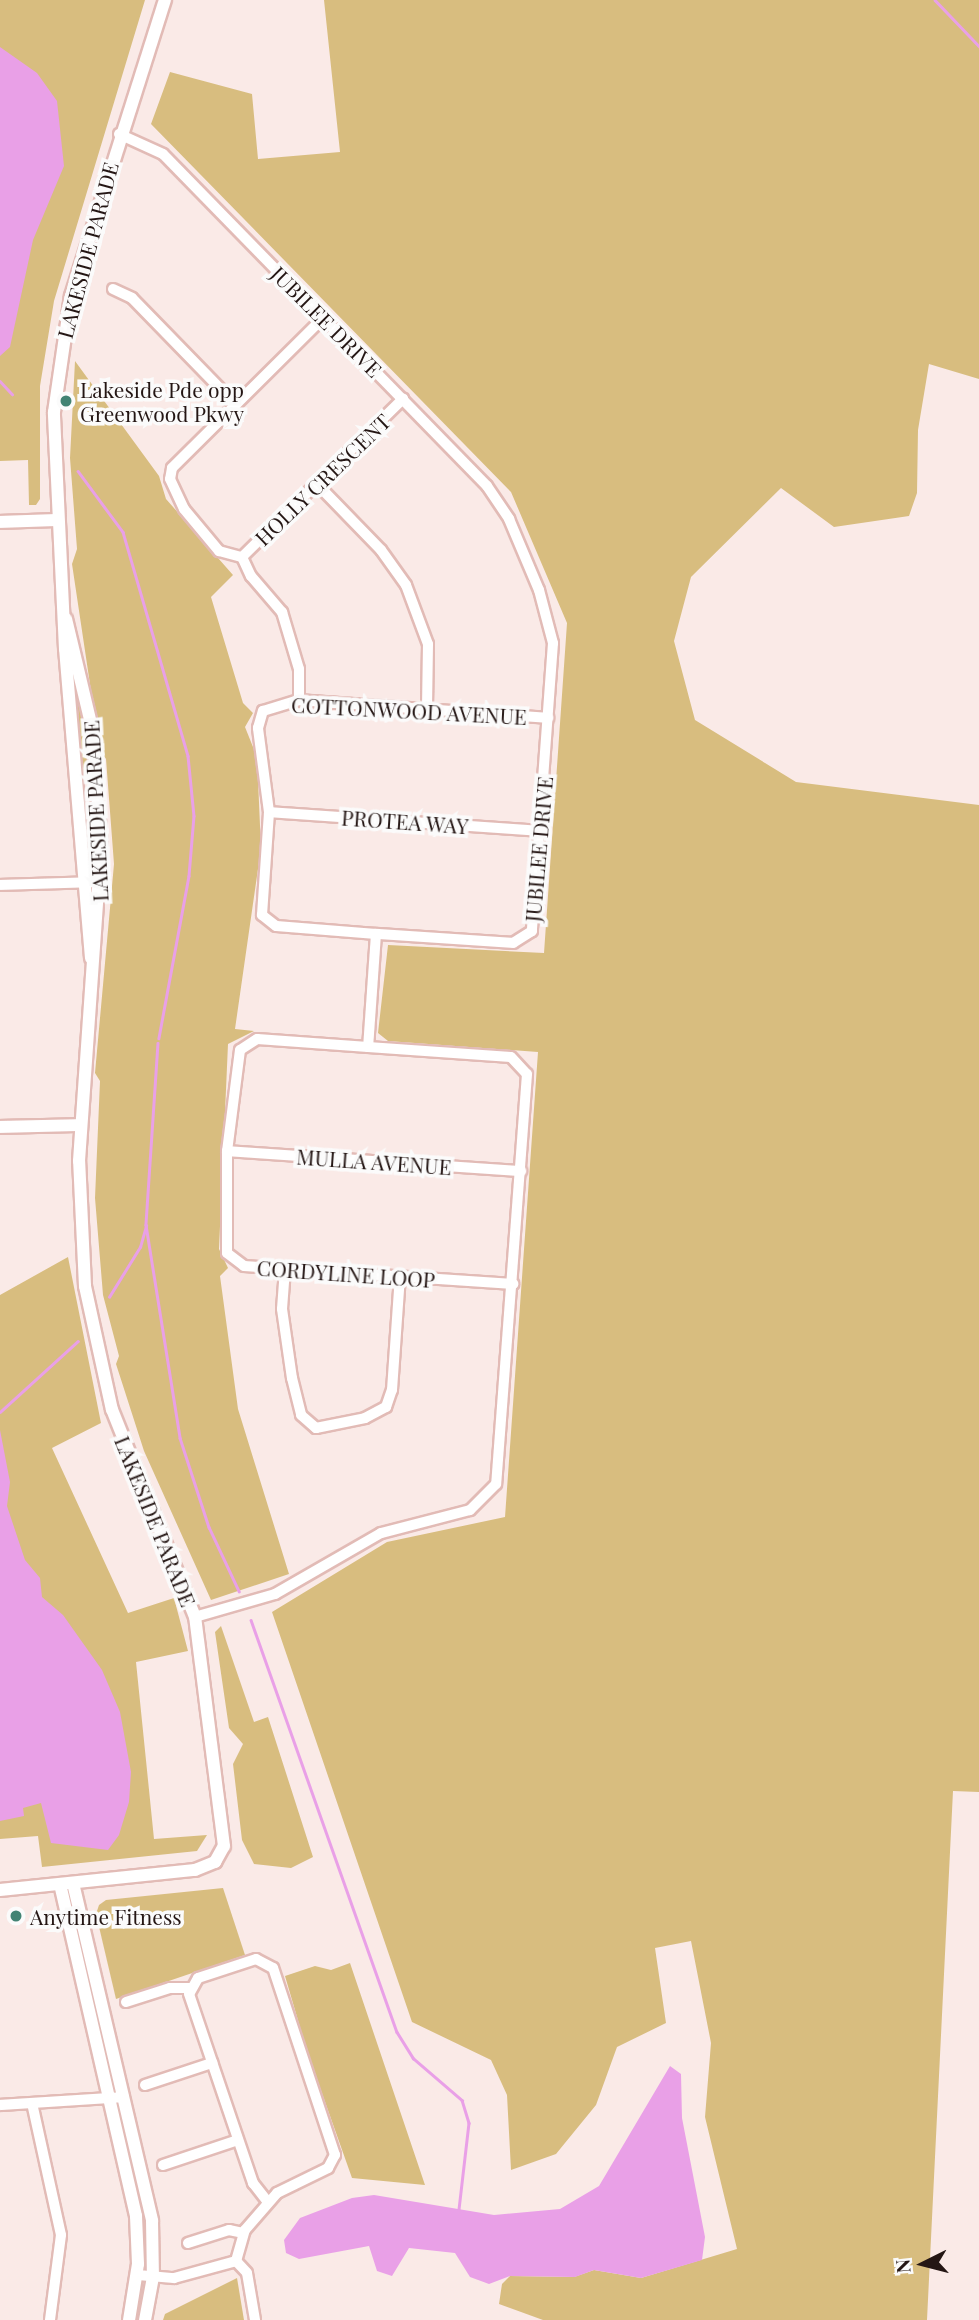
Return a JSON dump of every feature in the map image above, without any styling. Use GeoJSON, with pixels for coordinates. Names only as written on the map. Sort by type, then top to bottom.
{"type":"FeatureCollection","features":[{"type":"Feature","properties":{"kind":"street","name":"LAKESIDE PARADE"},"geometry":{"type":"LineString","coordinates":[[92,962],[84,883],[53,431],[59,358],[71,296],[119,134],[165,0]]}},
{"type":"Feature","properties":{"kind":"street","name":"JUBILEE DRIVE"},"geometry":{"type":"LineString","coordinates":[[119,134],[159,150],[487,486],[509,519],[552,628],[534,926],[524,940],[376,934]]}},
{"type":"Feature","properties":{"kind":"street"},"geometry":{"type":"LineString","coordinates":[[113,289],[132,299],[235,404]]}},
{"type":"Feature","properties":{"kind":"street","name":"HOLLY CRESCENT"},"geometry":{"type":"LineString","coordinates":[[323,318],[176,463],[170,479],[198,529],[225,555],[242,557],[403,399]]}},
{"type":"Feature","properties":{"kind":"street"},"geometry":{"type":"LineString","coordinates":[[317,484],[381,550],[406,585],[428,645],[427,709]]}},
{"type":"Feature","properties":{"kind":"street"},"geometry":{"type":"LineString","coordinates":[[0,522],[58,520]]}},
{"type":"Feature","properties":{"kind":"street"},"geometry":{"type":"LineString","coordinates":[[242,557],[251,576],[282,612],[299,669],[299,700]]}},
{"type":"Feature","properties":{"kind":"street","name":"LAKESIDE PARADE"},"geometry":{"type":"LineString","coordinates":[[0,1890],[195,1870],[221,1856],[223,1834],[208,1687],[195,1617],[131,1462],[100,1362],[81,1244],[81,1125],[92,962],[101,882],[93,732],[66,619]]}},
{"type":"Feature","properties":{"kind":"street","name":"COTTONWOOD AVENUE"},"geometry":{"type":"LineString","coordinates":[[376,934],[276,926],[265,920],[260,909],[269,812],[257,722],[268,707],[299,700],[548,718]]}},
{"type":"Feature","properties":{"kind":"street","name":"PROTEA WAY"},"geometry":{"type":"LineString","coordinates":[[269,812],[540,831]]}},
{"type":"Feature","properties":{"kind":"street"},"geometry":{"type":"LineString","coordinates":[[0,885],[101,882]]}},
{"type":"Feature","properties":{"kind":"street"},"geometry":{"type":"LineString","coordinates":[[195,1617],[269,1597],[371,1537],[460,1514],[486,1499],[500,1474],[527,1080],[520,1062],[511,1057],[369,1046],[376,934]]}},
{"type":"Feature","properties":{"kind":"street","name":"CORDYLINE LOOP"},"geometry":{"type":"LineString","coordinates":[[369,1046],[265,1039],[244,1045],[238,1057],[226,1151],[227,1253],[244,1266],[513,1284]]}},
{"type":"Feature","properties":{"kind":"street"},"geometry":{"type":"LineString","coordinates":[[0,1127],[81,1125]]}},
{"type":"Feature","properties":{"kind":"street","name":"MULLA AVENUE"},"geometry":{"type":"LineString","coordinates":[[226,1151],[521,1171]]}},
{"type":"Feature","properties":{"kind":"street"},"geometry":{"type":"LineString","coordinates":[[285,1269],[282,1309],[292,1378],[301,1415],[316,1428],[365,1418],[386,1407],[400,1277]]}},
{"type":"Feature","properties":{"kind":"street"},"geometry":{"type":"LineString","coordinates":[[66,1883],[117,2098],[152,2221],[153,2277],[145,2320]]}},
{"type":"Feature","properties":{"kind":"street"},"geometry":{"type":"LineString","coordinates":[[126,2002],[170,1988],[190,1988],[200,1977],[256,1959],[270,1964],[275,1974],[335,2155],[328,2168],[289,2184],[268,2202],[243,2233],[236,2261]]}},
{"type":"Feature","properties":{"kind":"street"},"geometry":{"type":"LineString","coordinates":[[190,1988],[238,2140],[256,2189],[268,2202]]}},
{"type":"Feature","properties":{"kind":"street"},"geometry":{"type":"LineString","coordinates":[[145,2085],[212,2063]]}},
{"type":"Feature","properties":{"kind":"street"},"geometry":{"type":"LineString","coordinates":[[0,2105],[117,2098]]}},
{"type":"Feature","properties":{"kind":"street"},"geometry":{"type":"LineString","coordinates":[[117,2098],[136,2216],[138,2275],[129,2320]]}},
{"type":"Feature","properties":{"kind":"street"},"geometry":{"type":"LineString","coordinates":[[32,2103],[61,2235],[50,2320]]}},
{"type":"Feature","properties":{"kind":"street"},"geometry":{"type":"LineString","coordinates":[[163,2165],[238,2140]]}},
{"type":"Feature","properties":{"kind":"street"},"geometry":{"type":"LineString","coordinates":[[188,2243],[229,2230],[243,2233]]}},
{"type":"Feature","properties":{"kind":"street"},"geometry":{"type":"LineString","coordinates":[[138,2275],[174,2278],[236,2261]]}},
{"type":"Feature","properties":{"kind":"street"},"geometry":{"type":"LineString","coordinates":[[236,2261],[247,2273],[255,2320]]}},
{"type":"Feature","properties":{"kind":"shaded area"},"geometry":{"type":"Polygon","coordinates":[[[0,0],[145,0],[54,301],[40,386],[40,499],[36,505],[29,505],[28,460],[0,461],[0,0]]]}},
{"type":"Feature","properties":{"kind":"shaded area"},"geometry":{"type":"Polygon","coordinates":[[[324,0],[979,0],[979,379],[929,364],[918,430],[917,493],[909,516],[834,527],[781,488],[691,577],[674,641],[695,720],[796,782],[979,805],[979,1792],[953,1791],[927,2320],[543,2320],[499,2304],[502,2284],[510,2276],[574,2277],[594,2270],[641,2278],[737,2249],[705,2117],[711,2043],[691,1941],[655,1948],[666,2023],[617,2047],[596,2105],[556,2154],[511,2170],[507,2095],[491,2060],[412,2022],[272,1612],[387,1542],[505,1517],[538,1052],[388,1041],[378,1033],[388,945],[544,953],[567,623],[511,492],[151,124],[170,72],[252,94],[258,159],[340,152],[324,0]]]}},
{"type":"Feature","properties":{"kind":"shaded area"},"geometry":{"type":"Polygon","coordinates":[[[0,47],[37,73],[57,101],[64,166],[33,240],[10,347],[0,356],[0,47]]]}},
{"type":"Feature","properties":{"kind":"shaded area"},"geometry":{"type":"Polygon","coordinates":[[[75,361],[159,476],[166,499],[233,575],[211,597],[243,703],[253,713],[245,727],[257,757],[261,848],[235,1029],[254,1031],[228,1044],[219,1249],[228,1268],[220,1276],[238,1409],[289,1574],[211,1600],[144,1451],[116,1364],[119,1356],[103,1295],[95,1198],[100,1081],[95,1073],[114,864],[106,759],[100,751],[72,564],[77,549],[70,458],[75,361]]]}},
{"type":"Feature","properties":{"kind":"shaded area"},"geometry":{"type":"Polygon","coordinates":[[[70,655],[86,726],[91,776],[80,777],[70,655]]]}},
{"type":"Feature","properties":{"kind":"shaded area"},"geometry":{"type":"Polygon","coordinates":[[[68,1257],[101,1423],[52,1448],[128,1613],[174,1598],[188,1651],[136,1662],[154,1839],[207,1835],[197,1851],[42,1867],[38,1836],[0,1839],[0,1295],[68,1257]]]}},
{"type":"Feature","properties":{"kind":"shaded area"},"geometry":{"type":"Polygon","coordinates":[[[0,1430],[10,1482],[7,1506],[25,1560],[40,1578],[42,1597],[63,1615],[102,1670],[120,1712],[131,1772],[129,1802],[119,1835],[108,1850],[51,1843],[41,1803],[23,1808],[24,1816],[0,1821],[0,1430]]]}},
{"type":"Feature","properties":{"kind":"shaded area"},"geometry":{"type":"Polygon","coordinates":[[[221,1626],[254,1722],[268,1717],[313,1857],[291,1868],[254,1864],[242,1840],[233,1764],[243,1744],[229,1728],[215,1632],[221,1626]]]}},
{"type":"Feature","properties":{"kind":"shaded area"},"geometry":{"type":"Polygon","coordinates":[[[223,1888],[245,1955],[116,1999],[96,1914],[99,1905],[106,1900],[223,1888]]]}},
{"type":"Feature","properties":{"kind":"shaded area"},"geometry":{"type":"Polygon","coordinates":[[[350,1963],[425,2185],[352,2178],[307,2051],[285,1976],[315,1966],[331,1970],[350,1963]]]}},
{"type":"Feature","properties":{"kind":"shaded area"},"geometry":{"type":"Polygon","coordinates":[[[670,2066],[681,2074],[682,2118],[705,2237],[702,2260],[641,2278],[594,2270],[575,2277],[510,2276],[489,2284],[470,2277],[455,2253],[409,2248],[392,2276],[377,2271],[369,2246],[299,2259],[286,2253],[284,2240],[300,2218],[352,2198],[374,2195],[494,2215],[560,2209],[599,2186],[670,2066]]]}},
{"type":"Feature","properties":{"kind":"shaded area"},"geometry":{"type":"Polygon","coordinates":[[[237,2278],[244,2320],[163,2320],[165,2314],[237,2278]]]}},
{"type":"Feature","properties":{"kind":"waterway"},"geometry":{"type":"LineString","coordinates":[[935,0],[979,46]]}},
{"type":"Feature","properties":{"kind":"waterway"},"geometry":{"type":"LineString","coordinates":[[0,381],[12,394]]}},
{"type":"Feature","properties":{"kind":"waterway"},"geometry":{"type":"LineString","coordinates":[[78,471],[123,532],[188,756],[194,816],[189,876],[159,1038]]}},
{"type":"Feature","properties":{"kind":"waterway"},"geometry":{"type":"LineString","coordinates":[[158,1043],[146,1225],[180,1438],[209,1527],[239,1591]]}},
{"type":"Feature","properties":{"kind":"waterway"},"geometry":{"type":"LineString","coordinates":[[109,1297],[140,1247],[146,1226]]}},
{"type":"Feature","properties":{"kind":"waterway"},"geometry":{"type":"LineString","coordinates":[[0,1412],[78,1341]]}},
{"type":"Feature","properties":{"kind":"waterway"},"geometry":{"type":"LineString","coordinates":[[251,1620],[397,2032],[413,2058],[462,2100],[469,2123],[459,2210]]}},
{"type":"Feature","properties":{"kind":"place","name":"Lakeside Pde opp Greenwood Pkwy"},"geometry":{"type":"Point","coordinates":[66,401]}},
{"type":"Feature","properties":{"kind":"place","name":"Anytime Fitness"},"geometry":{"type":"Point","coordinates":[16,1916]}}]}
